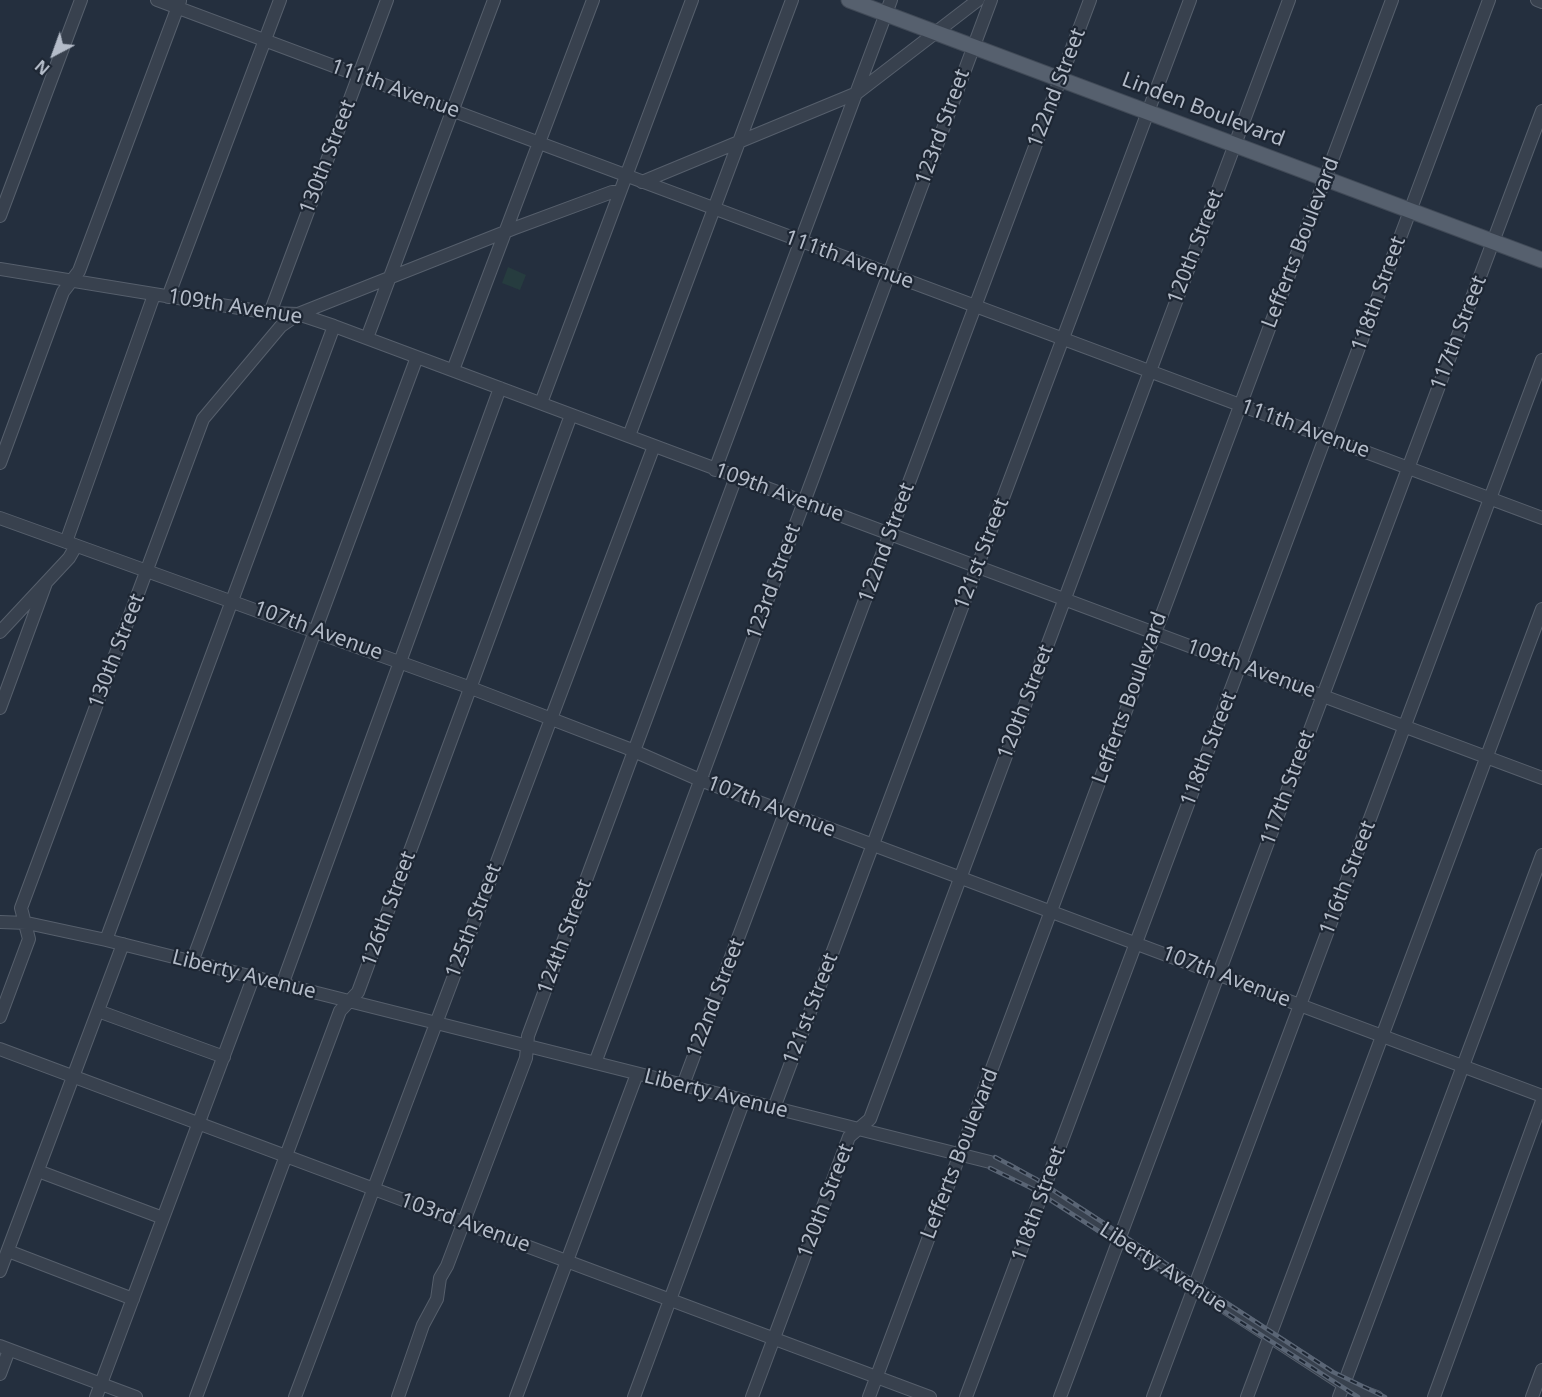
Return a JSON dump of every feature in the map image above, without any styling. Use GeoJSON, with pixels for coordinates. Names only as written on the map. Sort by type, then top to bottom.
{"type":"FeatureCollection","features":[{"type":"Feature","properties":{"kind":"main road","name":"Linden Boulevard"},"geometry":{"type":"LineString","coordinates":[[849,0],[889,7],[938,33],[1542,260]]}},
{"type":"Feature","properties":{"kind":"street"},"geometry":{"type":"LineString","coordinates":[[0,216],[81,0]]}},
{"type":"Feature","properties":{"kind":"street","name":"111th Avenue"},"geometry":{"type":"LineString","coordinates":[[157,0],[179,4],[265,40],[1542,518]]}},
{"type":"Feature","properties":{"kind":"street"},"geometry":{"type":"LineString","coordinates":[[168,297],[280,0]]}},
{"type":"Feature","properties":{"kind":"street","name":"130th Street"},"geometry":{"type":"LineString","coordinates":[[270,313],[387,0]]}},
{"type":"Feature","properties":{"kind":"street"},"geometry":{"type":"LineString","coordinates":[[367,338],[494,0]]}},
{"type":"Feature","properties":{"kind":"street"},"geometry":{"type":"LineString","coordinates":[[453,370],[593,0]]}},
{"type":"Feature","properties":{"kind":"street"},"geometry":{"type":"LineString","coordinates":[[541,403],[692,0]]}},
{"type":"Feature","properties":{"kind":"street"},"geometry":{"type":"LineString","coordinates":[[629,436],[792,0]]}},
{"type":"Feature","properties":{"kind":"street"},"geometry":{"type":"LineString","coordinates":[[642,182],[857,93],[978,0]]}},
{"type":"Feature","properties":{"kind":"street","name":"123rd Street"},"geometry":{"type":"LineString","coordinates":[[595,1063],[991,0]]}},
{"type":"Feature","properties":{"kind":"street","name":"122nd Street"},"geometry":{"type":"LineString","coordinates":[[684,1085],[1090,0]]}},
{"type":"Feature","properties":{"kind":"street","name":"121st Street"},"geometry":{"type":"LineString","coordinates":[[774,1108],[1190,0]]}},
{"type":"Feature","properties":{"kind":"street","name":"120th Street"},"geometry":{"type":"LineString","coordinates":[[752,1397],[849,1137],[870,1119],[1289,0]]}},
{"type":"Feature","properties":{"kind":"street","name":"Lefferts Boulevard"},"geometry":{"type":"LineString","coordinates":[[869,1397],[1392,0]]}},
{"type":"Feature","properties":{"kind":"street","name":"118th Street"},"geometry":{"type":"LineString","coordinates":[[966,1397],[1489,0]]}},
{"type":"Feature","properties":{"kind":"street"},"geometry":{"type":"LineString","coordinates":[[1537,0],[1542,2]]}},
{"type":"Feature","properties":{"kind":"street"},"geometry":{"type":"LineString","coordinates":[[0,463],[63,292],[79,271],[179,4]]}},
{"type":"Feature","properties":{"kind":"street"},"geometry":{"type":"LineString","coordinates":[[715,470],[889,7]]}},
{"type":"Feature","properties":{"kind":"street","name":"117th Street"},"geometry":{"type":"LineString","coordinates":[[1059,1397],[1542,111]]}},
{"type":"Feature","properties":{"kind":"street"},"geometry":{"type":"LineString","coordinates":[[298,314],[612,192],[620,192]]}},
{"type":"Feature","properties":{"kind":"street","name":"109th Avenue"},"geometry":{"type":"LineString","coordinates":[[0,269],[270,313],[298,314],[1542,778]]}},
{"type":"Feature","properties":{"kind":"street"},"geometry":{"type":"LineString","coordinates":[[0,632],[46,583],[71,544],[154,295]]}},
{"type":"Feature","properties":{"kind":"street","name":"130th Street"},"geometry":{"type":"LineString","coordinates":[[0,1017],[29,939],[27,923],[21,908],[203,419],[281,326],[298,314]]}},
{"type":"Feature","properties":{"kind":"street"},"geometry":{"type":"LineString","coordinates":[[106,940],[334,326]]}},
{"type":"Feature","properties":{"kind":"street"},"geometry":{"type":"LineString","coordinates":[[192,962],[417,357]]}},
{"type":"Feature","properties":{"kind":"street","name":"116th Street"},"geometry":{"type":"LineString","coordinates":[[1153,1397],[1542,360]]}},
{"type":"Feature","properties":{"kind":"street"},"geometry":{"type":"LineString","coordinates":[[282,985],[501,388]]}},
{"type":"Feature","properties":{"kind":"street","name":"126th Street"},"geometry":{"type":"LineString","coordinates":[[196,1397],[340,1011],[358,992],[572,415]]}},
{"type":"Feature","properties":{"kind":"street","name":"125th Street"},"geometry":{"type":"LineString","coordinates":[[295,1397],[654,446]]}},
{"type":"Feature","properties":{"kind":"street","name":"124th Street"},"geometry":{"type":"LineString","coordinates":[[398,1397],[423,1324],[437,1299],[440,1278],[464,1222],[526,1058],[528,1036],[736,477]]}},
{"type":"Feature","properties":{"kind":"street","name":"107th Avenue"},"geometry":{"type":"LineString","coordinates":[[0,518],[148,569],[471,688],[634,751],[700,780],[1542,1095]]}},
{"type":"Feature","properties":{"kind":"street"},"geometry":{"type":"LineString","coordinates":[[0,708],[46,583]]}},
{"type":"Feature","properties":{"kind":"street"},"geometry":{"type":"LineString","coordinates":[[1247,1397],[1542,609]]}},
{"type":"Feature","properties":{"kind":"street"},"geometry":{"type":"LineString","coordinates":[[1342,1391],[1542,855]]}},
{"type":"Feature","properties":{"kind":"street","name":"Liberty Avenue"},"geometry":{"type":"LineString","coordinates":[[0,922],[27,923],[106,940],[960,1154],[1008,1169],[1194,1287],[1269,1337],[1342,1391],[1377,1397]]}},
{"type":"Feature","properties":{"kind":"street"},"geometry":{"type":"LineString","coordinates":[[0,1271],[123,945]]}},
{"type":"Feature","properties":{"kind":"street"},"geometry":{"type":"LineString","coordinates":[[96,1397],[253,978]]}},
{"type":"Feature","properties":{"kind":"street"},"geometry":{"type":"LineString","coordinates":[[98,1011],[224,1057]]}},
{"type":"Feature","properties":{"kind":"street","name":"103rd Avenue"},"geometry":{"type":"LineString","coordinates":[[0,1049],[930,1397]]}},
{"type":"Feature","properties":{"kind":"street"},"geometry":{"type":"LineString","coordinates":[[516,1397],[637,1074]]}},
{"type":"Feature","properties":{"kind":"street"},"geometry":{"type":"LineString","coordinates":[[634,1397],[744,1100]]}},
{"type":"Feature","properties":{"kind":"street"},"geometry":{"type":"LineString","coordinates":[[1434,1397],[1542,1101]]}},
{"type":"Feature","properties":{"kind":"street"},"geometry":{"type":"LineString","coordinates":[[38,1171],[163,1218]]}},
{"type":"Feature","properties":{"kind":"street"},"geometry":{"type":"LineString","coordinates":[[8,1251],[133,1299]]}},
{"type":"Feature","properties":{"kind":"street"},"geometry":{"type":"LineString","coordinates":[[0,1374],[4,1348],[136,1397]]}},
{"type":"Feature","properties":{"kind":"street"},"geometry":{"type":"LineString","coordinates":[[1532,1397],[1542,1370]]}},
{"type":"Feature","properties":{"kind":"green space"},"geometry":{"type":"Polygon","coordinates":[[[508,267],[526,275],[520,290],[502,283],[508,267]]]}},
{"type":"Feature","properties":{"kind":"railway"},"geometry":{"type":"LineString","coordinates":[[995,1157],[1036,1179],[1333,1372],[1385,1397]]}},
{"type":"Feature","properties":{"kind":"railway"},"geometry":{"type":"LineString","coordinates":[[990,1168],[1033,1189],[1358,1397]]}}]}
